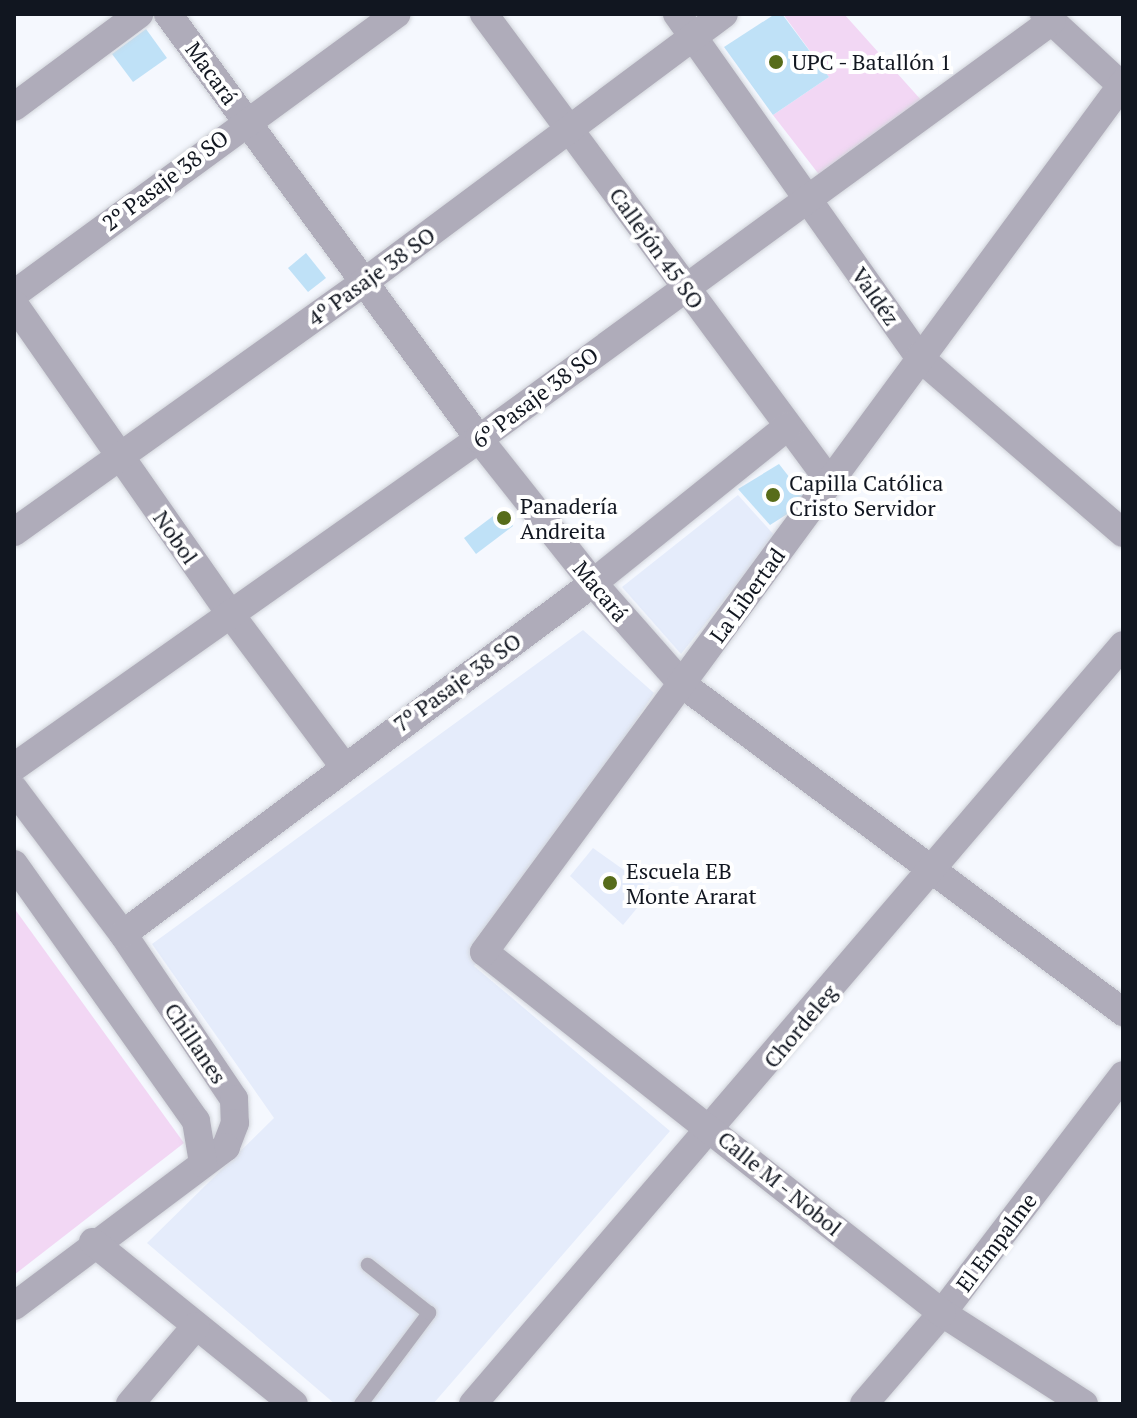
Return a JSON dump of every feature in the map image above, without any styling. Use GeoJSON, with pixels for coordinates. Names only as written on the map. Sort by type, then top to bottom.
{"type":"FeatureCollection","features":[{"type":"Feature","properties":{"kind":"street"},"geometry":{"type":"LineString","coordinates":[[14,107],[139,14]]}},
{"type":"Feature","properties":{"kind":"street","name":"Macará"},"geometry":{"type":"LineString","coordinates":[[168,14],[479,439],[593,583],[682,684],[1123,1012]]}},
{"type":"Feature","properties":{"kind":"street","name":"2º Pasaje 38 SO"},"geometry":{"type":"LineString","coordinates":[[14,294],[246,120],[396,14]]}},
{"type":"Feature","properties":{"kind":"street","name":"Callejón 45 SO"},"geometry":{"type":"LineString","coordinates":[[484,14],[830,482]]}},
{"type":"Feature","properties":{"kind":"street","name":"4º Pasaje 38 SO"},"geometry":{"type":"LineString","coordinates":[[14,532],[363,283],[569,129],[685,25],[724,14]]}},
{"type":"Feature","properties":{"kind":"street"},"geometry":{"type":"LineString","coordinates":[[1048,17],[1122,85]]}},
{"type":"Feature","properties":{"kind":"street","name":"6º Pasaje 38 SO"},"geometry":{"type":"LineString","coordinates":[[14,767],[479,439],[685,286],[809,201],[1048,17]]}},
{"type":"Feature","properties":{"kind":"street","name":"Valdéz"},"geometry":{"type":"LineString","coordinates":[[685,25],[919,357],[1123,533]]}},
{"type":"Feature","properties":{"kind":"street","name":"La Libertad"},"geometry":{"type":"LineString","coordinates":[[484,952],[1122,85]]}},
{"type":"Feature","properties":{"kind":"street","name":"Nobol"},"geometry":{"type":"LineString","coordinates":[[14,304],[231,615],[343,765]]}},
{"type":"Feature","properties":{"kind":"street","name":"7º Pasaje 38 SO"},"geometry":{"type":"LineString","coordinates":[[123,934],[343,765],[593,583],[788,426]]}},
{"type":"Feature","properties":{"kind":"street","name":"Chordeleg"},"geometry":{"type":"LineString","coordinates":[[473,1404],[713,1129],[1123,645]]}},
{"type":"Feature","properties":{"kind":"street","name":"Chillanes"},"geometry":{"type":"LineString","coordinates":[[14,789],[123,934],[234,1099],[235,1123],[226,1147],[203,1163],[196,1121],[14,864]]}},
{"type":"Feature","properties":{"kind":"street","name":"Calle M - Nobol"},"geometry":{"type":"LineString","coordinates":[[484,952],[713,1129],[942,1313],[1084,1404]]}},
{"type":"Feature","properties":{"kind":"street","name":"El Empalme"},"geometry":{"type":"LineString","coordinates":[[864,1404],[942,1313],[1123,1075]]}},
{"type":"Feature","properties":{"kind":"street"},"geometry":{"type":"LineString","coordinates":[[14,1306],[93,1242],[203,1163]]}},
{"type":"Feature","properties":{"kind":"street"},"geometry":{"type":"LineString","coordinates":[[93,1242],[294,1404]]}},
{"type":"Feature","properties":{"kind":"street"},"geometry":{"type":"LineString","coordinates":[[130,1404],[196,1326]]}},
{"type":"Feature","properties":{"kind":"lane"},"geometry":{"type":"LineString","coordinates":[[361,1404],[429,1313],[368,1265]]}},
{"type":"Feature","properties":{"kind":"shaded area"},"geometry":{"type":"Polygon","coordinates":[[[783,14],[844,14],[922,101],[824,181],[773,115],[829,77],[783,14]]]}},
{"type":"Feature","properties":{"kind":"shaded area"},"geometry":{"type":"Polygon","coordinates":[[[738,495],[775,536],[681,654],[622,587],[738,495]]]}},
{"type":"Feature","properties":{"kind":"shaded area"},"geometry":{"type":"Polygon","coordinates":[[[583,630],[654,693],[474,966],[670,1131],[433,1404],[335,1404],[147,1243],[274,1118],[152,944],[583,630]]]}},
{"type":"Feature","properties":{"kind":"shaded area","name":"Escuela EB Monte Ararat"},"geometry":{"type":"Polygon","coordinates":[[[593,848],[652,890],[623,925],[570,876],[593,848]]]}},
{"type":"Feature","properties":{"kind":"shaded area"},"geometry":{"type":"Polygon","coordinates":[[[14,908],[184,1143],[14,1275],[14,908]]]}},
{"type":"Feature","properties":{"kind":"building","name":"UPC - Batallón 1"},"geometry":{"type":"Polygon","coordinates":[[[775,14],[782,14],[829,77],[773,115],[724,47],[775,14]]]}},
{"type":"Feature","properties":{"kind":"building"},"geometry":{"type":"Polygon","coordinates":[[[146,29],[167,58],[133,82],[112,54],[146,29]]]}},
{"type":"Feature","properties":{"kind":"building"},"geometry":{"type":"Polygon","coordinates":[[[306,253],[326,278],[308,292],[288,268],[306,253]]]}},
{"type":"Feature","properties":{"kind":"building","name":"Capilla Católica Cristo Servidor"},"geometry":{"type":"Polygon","coordinates":[[[779,464],[808,501],[770,525],[738,489],[779,464]]]}},
{"type":"Feature","properties":{"kind":"building"},"geometry":{"type":"Polygon","coordinates":[[[501,510],[513,526],[476,554],[464,538],[501,510]]]}},
{"type":"Feature","properties":{"kind":"place","name":"UPC - Batallón 1"},"geometry":{"type":"Point","coordinates":[776,62]}},
{"type":"Feature","properties":{"kind":"place","name":"Capilla Católica Cristo Servidor"},"geometry":{"type":"Point","coordinates":[773,495]}},
{"type":"Feature","properties":{"kind":"place","name":"Panadería Andreita"},"geometry":{"type":"Point","coordinates":[504,518]}},
{"type":"Feature","properties":{"kind":"place","name":"Escuela EB Monte Ararat"},"geometry":{"type":"Point","coordinates":[610,883]}}]}
